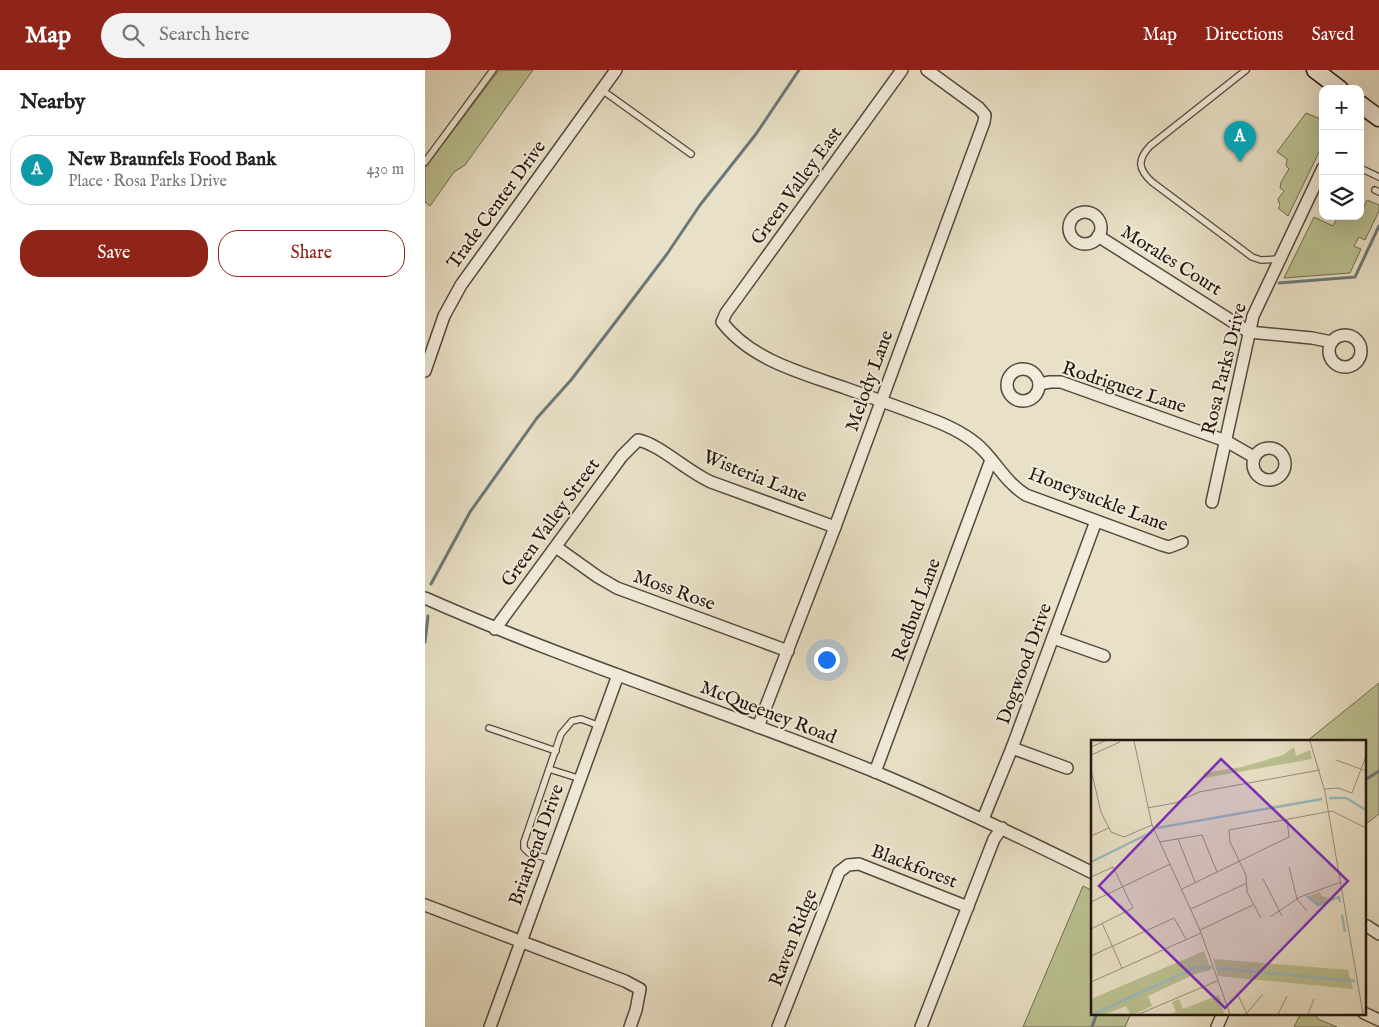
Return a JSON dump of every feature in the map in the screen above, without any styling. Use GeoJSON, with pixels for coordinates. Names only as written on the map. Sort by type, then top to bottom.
{"type":"FeatureCollection","features":[{"type":"Feature","properties":{"kind":"main road"},"geometry":{"type":"LineString","coordinates":[[1315,70],[1335,85]]}},
{"type":"Feature","properties":{"kind":"main road"},"geometry":{"type":"LineString","coordinates":[[1364,107],[1379,118]]}},
{"type":"Feature","properties":{"kind":"street","name":"Trade Center Drive"},"geometry":{"type":"LineString","coordinates":[[425,371],[444,316],[461,285],[616,70]]}},
{"type":"Feature","properties":{"kind":"street","name":"Green Valley East"},"geometry":{"type":"LineString","coordinates":[[722,322],[902,70]]}},
{"type":"Feature","properties":{"kind":"street","name":"Melody Lane"},"geometry":{"type":"LineString","coordinates":[[758,727],[835,527],[985,122],[985,114],[979,108],[927,70]]}},
{"type":"Feature","properties":{"kind":"street","name":"Rosa Parks Drive"},"geometry":{"type":"LineString","coordinates":[[1212,502],[1254,311],[1320,175]]}},
{"type":"Feature","properties":{"kind":"street","name":"Morales Court"},"geometry":{"type":"LineString","coordinates":[[1098,236],[1249,332]]}},
{"type":"Feature","properties":{"kind":"street","name":"Honeysuckle Lane"},"geometry":{"type":"LineString","coordinates":[[722,322],[727,329],[745,344],[769,359],[956,430],[973,441],[1010,483],[1021,492],[1162,545],[1169,546],[1182,542]]}},
{"type":"Feature","properties":{"kind":"street"},"geometry":{"type":"LineString","coordinates":[[1249,332],[1313,338],[1332,342]]}},
{"type":"Feature","properties":{"kind":"street","name":"Rodriguez Lane"},"geometry":{"type":"LineString","coordinates":[[1039,384],[1061,382],[1226,441],[1254,457]]}},
{"type":"Feature","properties":{"kind":"street","name":"Wisteria Lane"},"geometry":{"type":"LineString","coordinates":[[638,440],[651,444],[692,472],[711,482],[835,527]]}},
{"type":"Feature","properties":{"kind":"street","name":"Green Valley Street"},"geometry":{"type":"LineString","coordinates":[[495,629],[622,456],[638,440]]}},
{"type":"Feature","properties":{"kind":"street","name":"Redbud Lane"},"geometry":{"type":"LineString","coordinates":[[875,772],[991,460]]}},
{"type":"Feature","properties":{"kind":"street","name":"Dogwood Drive"},"geometry":{"type":"LineString","coordinates":[[983,819],[1012,748],[1096,521]]}},
{"type":"Feature","properties":{"kind":"street","name":"Moss Rose"},"geometry":{"type":"LineString","coordinates":[[556,547],[617,588],[788,651]]}},
{"type":"Feature","properties":{"kind":"street","name":"McQueeney Road"},"geometry":{"type":"LineString","coordinates":[[425,598],[495,629],[875,772],[983,819],[1091,872]]}},
{"type":"Feature","properties":{"kind":"street"},"geometry":{"type":"LineString","coordinates":[[1053,638],[1104,656]]}},
{"type":"Feature","properties":{"kind":"street","name":"Briarbend Drive"},"geometry":{"type":"LineString","coordinates":[[490,1027],[618,675]]}},
{"type":"Feature","properties":{"kind":"street"},"geometry":{"type":"LineString","coordinates":[[1012,748],[1067,768]]}},
{"type":"Feature","properties":{"kind":"street"},"geometry":{"type":"LineString","coordinates":[[921,1027],[994,840],[1002,828]]}},
{"type":"Feature","properties":{"kind":"street","name":"Blackforest"},"geometry":{"type":"LineString","coordinates":[[848,865],[859,864],[968,906]]}},
{"type":"Feature","properties":{"kind":"street","name":"Raven Ridge"},"geometry":{"type":"LineString","coordinates":[[778,1027],[839,872],[848,865]]}},
{"type":"Feature","properties":{"kind":"street"},"geometry":{"type":"LineString","coordinates":[[425,905],[625,981],[640,989],[630,1027]]}},
{"type":"Feature","properties":{"kind":"street"},"geometry":{"type":"LineString","coordinates":[[1367,926],[1379,934]]}},
{"type":"Feature","properties":{"kind":"street"},"geometry":{"type":"LineString","coordinates":[[1217,1027],[1223,1014]]}},
{"type":"Feature","properties":{"kind":"street"},"geometry":{"type":"LineString","coordinates":[[1366,1014],[1379,1020]]}},
{"type":"Feature","properties":{"kind":"lane"},"geometry":{"type":"LineString","coordinates":[[425,162],[493,70]]}},
{"type":"Feature","properties":{"kind":"lane"},"geometry":{"type":"LineString","coordinates":[[1246,70],[1150,146],[1142,155],[1140,165],[1152,182],[1252,257],[1261,260],[1279,259]]}},
{"type":"Feature","properties":{"kind":"lane"},"geometry":{"type":"LineString","coordinates":[[602,90],[691,154]]}},
{"type":"Feature","properties":{"kind":"lane"},"geometry":{"type":"LineString","coordinates":[[1364,170],[1379,177]]}},
{"type":"Feature","properties":{"kind":"lane"},"geometry":{"type":"LineString","coordinates":[[550,860],[529,853],[524,848],[524,842],[561,734],[572,720],[581,719],[600,726]]}},
{"type":"Feature","properties":{"kind":"lane"},"geometry":{"type":"LineString","coordinates":[[489,728],[555,751]]}},
{"type":"Feature","properties":{"kind":"lane"},"geometry":{"type":"LineString","coordinates":[[549,769],[581,779]]}},
{"type":"Feature","properties":{"kind":"green space"},"geometry":{"type":"Polygon","coordinates":[[[499,70],[533,70],[465,165],[454,172],[430,206],[425,202],[425,168],[499,70]]]}},
{"type":"Feature","properties":{"kind":"green space"},"geometry":{"type":"Polygon","coordinates":[[[1306,113],[1319,118],[1319,152],[1288,216],[1278,208],[1280,206],[1278,199],[1284,191],[1280,188],[1281,182],[1289,169],[1286,166],[1287,159],[1277,152],[1306,113]]]}},
{"type":"Feature","properties":{"kind":"green space"},"geometry":{"type":"Polygon","coordinates":[[[1367,200],[1379,205],[1379,211],[1365,240],[1359,237],[1354,246],[1361,249],[1350,273],[1284,278],[1314,217],[1333,226],[1336,220],[1364,220],[1364,207],[1367,200]]]}},
{"type":"Feature","properties":{"kind":"green space"},"geometry":{"type":"Polygon","coordinates":[[[1379,683],[1379,814],[1367,823],[1367,740],[1308,740],[1379,683]]]}},
{"type":"Feature","properties":{"kind":"green space"},"geometry":{"type":"Polygon","coordinates":[[[1083,886],[1091,890],[1091,1014],[1131,1014],[1125,1027],[1023,1027],[1083,886]]]}},
{"type":"Feature","properties":{"kind":"green space"},"geometry":{"type":"Polygon","coordinates":[[[1300,1014],[1315,1014],[1318,1019],[1337,1027],[1294,1027],[1300,1014]]]}},
{"type":"Feature","properties":{"kind":"waterway"},"geometry":{"type":"LineString","coordinates":[[431,584],[470,512],[537,418],[571,380],[667,254],[700,205],[756,134],[799,70]]}},
{"type":"Feature","properties":{"kind":"waterway"},"geometry":{"type":"LineString","coordinates":[[1279,283],[1355,277],[1379,226]]}},
{"type":"Feature","properties":{"kind":"waterway"},"geometry":{"type":"LineString","coordinates":[[425,642],[428,616]]}},
{"type":"Feature","properties":{"kind":"waterway"},"geometry":{"type":"LineString","coordinates":[[1367,779],[1379,771]]}},
{"type":"Feature","properties":{"kind":"waterway"},"geometry":{"type":"LineString","coordinates":[[1092,1027],[1097,1014]]}},
{"type":"Feature","properties":{"kind":"place","name":"New Braunfels Food Bank"},"geometry":{"type":"Point","coordinates":[1240,162]}}]}
